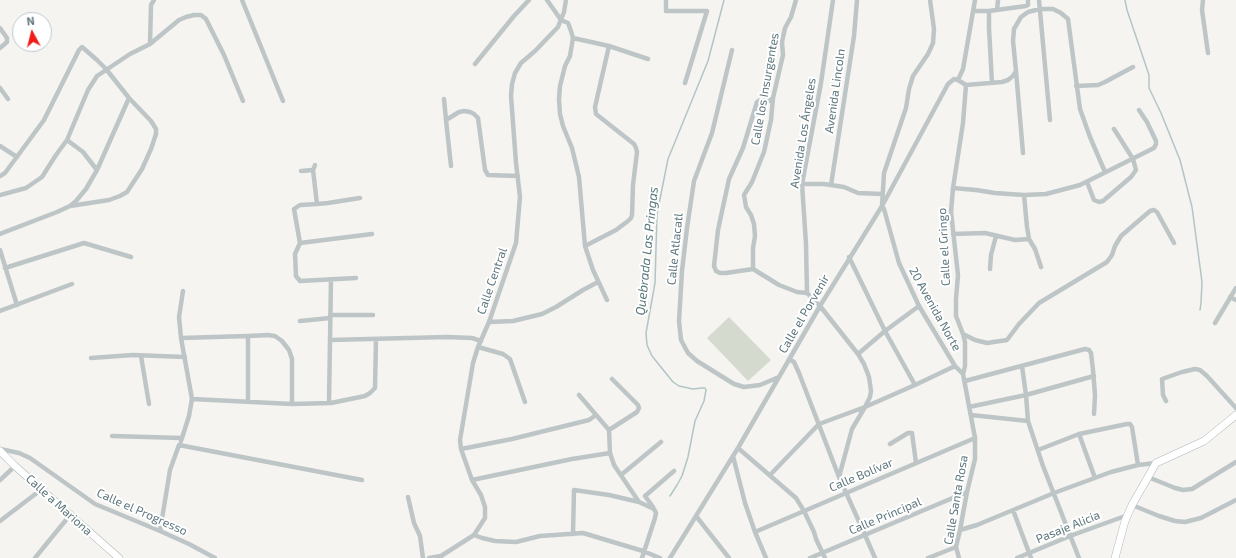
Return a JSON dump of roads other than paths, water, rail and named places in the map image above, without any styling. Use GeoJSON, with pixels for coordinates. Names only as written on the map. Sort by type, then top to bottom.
{"type":"FeatureCollection","features":[{"type":"Feature","properties":{"kind":"street"},"geometry":{"type":"LineString","coordinates":[[150,44],[151,4],[154,0]]}},
{"type":"Feature","properties":{"kind":"street"},"geometry":{"type":"LineString","coordinates":[[242,0],[283,101]]}},
{"type":"Feature","properties":{"kind":"street"},"geometry":{"type":"LineString","coordinates":[[474,64],[529,0]]}},
{"type":"Feature","properties":{"kind":"street"},"geometry":{"type":"LineString","coordinates":[[547,0],[561,20],[568,23],[573,38],[570,56],[565,66],[560,86],[560,114],[572,148],[579,177],[585,246],[593,270],[607,300]]}},
{"type":"Feature","properties":{"kind":"street","name":"Calle Central"},"geometry":{"type":"LineString","coordinates":[[441,557],[474,535],[484,518],[485,507],[472,480],[460,440],[473,363],[478,346],[489,322],[516,243],[520,197],[511,103],[512,84],[515,73],[521,63],[558,27],[564,12],[566,0]]}},
{"type":"Feature","properties":{"kind":"street"},"geometry":{"type":"LineString","coordinates":[[666,0],[666,11],[707,11],[685,82]]}},
{"type":"Feature","properties":{"kind":"street","name":"Calle los Insurgentes"},"geometry":{"type":"LineString","coordinates":[[753,269],[753,248],[755,236],[754,224],[746,207],[744,195],[752,182],[764,152],[772,120],[773,98],[783,55],[782,42],[785,28],[796,0]]}},
{"type":"Feature","properties":{"kind":"street","name":"Avenida Los Ángeles"},"geometry":{"type":"LineString","coordinates":[[807,293],[806,244],[802,184],[821,83],[833,0]]}},
{"type":"Feature","properties":{"kind":"street","name":"Avenida Lincoln"},"geometry":{"type":"LineString","coordinates":[[831,185],[854,36],[857,0]]}},
{"type":"Feature","properties":{"kind":"street"},"geometry":{"type":"LineString","coordinates":[[882,206],[884,173],[906,108],[908,89],[913,76],[928,54],[933,43],[934,29],[930,0]]}},
{"type":"Feature","properties":{"kind":"street","name":"Calle el Porvenir"},"geometry":{"type":"LineString","coordinates":[[670,558],[738,448],[849,257],[882,206],[948,84],[956,79],[963,69],[975,0]]}},
{"type":"Feature","properties":{"kind":"street"},"geometry":{"type":"LineString","coordinates":[[997,10],[998,0]]}},
{"type":"Feature","properties":{"kind":"street"},"geometry":{"type":"LineString","coordinates":[[973,11],[989,11],[1026,6],[1028,5],[1028,0]]}},
{"type":"Feature","properties":{"kind":"street"},"geometry":{"type":"LineString","coordinates":[[1039,0],[1050,120]]}},
{"type":"Feature","properties":{"kind":"street"},"geometry":{"type":"LineString","coordinates":[[1203,0],[1202,10],[1208,54]]}},
{"type":"Feature","properties":{"kind":"street"},"geometry":{"type":"LineString","coordinates":[[1023,153],[1014,54],[1014,29],[1021,17],[1028,12],[1053,9],[1061,12],[1068,19],[1080,109],[1084,123],[1105,172]]}},
{"type":"Feature","properties":{"kind":"street"},"geometry":{"type":"LineString","coordinates":[[989,11],[992,83]]}},
{"type":"Feature","properties":{"kind":"street"},"geometry":{"type":"LineString","coordinates":[[0,195],[26,188],[42,177],[67,140],[88,90],[97,76],[130,54],[150,44],[179,20],[186,17],[201,16],[206,19],[243,101]]}},
{"type":"Feature","properties":{"kind":"street"},"geometry":{"type":"LineString","coordinates":[[0,28],[7,38],[7,42],[0,48]]}},
{"type":"Feature","properties":{"kind":"street"},"geometry":{"type":"LineString","coordinates":[[573,38],[609,46],[648,59]]}},
{"type":"Feature","properties":{"kind":"street"},"geometry":{"type":"LineString","coordinates":[[585,246],[616,230],[631,218],[632,215],[633,185],[637,152],[636,148],[634,144],[596,114],[595,106],[609,46]]}},
{"type":"Feature","properties":{"kind":"street"},"geometry":{"type":"LineString","coordinates":[[0,176],[5,173],[44,120],[79,50],[82,47],[106,69],[129,98],[151,121],[156,129],[155,138],[142,169],[127,192],[109,200],[70,206],[0,234]]}},
{"type":"Feature","properties":{"kind":"street","name":"Calle Atlacatl"},"geometry":{"type":"LineString","coordinates":[[732,50],[712,133],[694,181],[682,271],[679,321],[681,340],[688,353],[697,361],[734,384],[744,387],[760,385],[779,377]]}},
{"type":"Feature","properties":{"kind":"street"},"geometry":{"type":"LineString","coordinates":[[1076,86],[1105,82],[1132,67]]}},
{"type":"Feature","properties":{"kind":"street"},"geometry":{"type":"LineString","coordinates":[[956,79],[966,85],[1002,82],[1008,80],[1016,71]]}},
{"type":"Feature","properties":{"kind":"street","name":"Calle el Gringo"},"geometry":{"type":"LineString","coordinates":[[963,374],[965,366],[965,342],[956,316],[958,275],[951,212],[953,188],[963,123],[966,85]]}},
{"type":"Feature","properties":{"kind":"street"},"geometry":{"type":"LineString","coordinates":[[0,88],[8,99]]}},
{"type":"Feature","properties":{"kind":"street"},"geometry":{"type":"LineString","coordinates":[[70,206],[86,189],[97,170],[129,98]]}},
{"type":"Feature","properties":{"kind":"street"},"geometry":{"type":"LineString","coordinates":[[773,98],[769,101],[760,100],[757,102],[743,148],[730,179],[718,230],[714,266],[716,271],[720,273],[753,269],[779,285],[797,292],[807,293],[820,306],[858,354],[864,364],[869,377],[870,397],[852,429],[839,477]]}},
{"type":"Feature","properties":{"kind":"street"},"geometry":{"type":"LineString","coordinates":[[444,99],[451,166]]}},
{"type":"Feature","properties":{"kind":"street"},"geometry":{"type":"LineString","coordinates":[[953,188],[1024,195],[1046,194],[1080,185],[1154,148],[1156,144],[1154,134],[1139,110]]}},
{"type":"Feature","properties":{"kind":"street"},"geometry":{"type":"LineString","coordinates":[[446,120],[459,112],[464,111],[474,114],[478,118],[485,170],[488,175],[518,176]]}},
{"type":"Feature","properties":{"kind":"street"},"geometry":{"type":"LineString","coordinates":[[1087,182],[1094,200],[1098,202],[1103,201],[1131,177],[1136,170],[1133,159],[1114,129]]}},
{"type":"Feature","properties":{"kind":"street"},"geometry":{"type":"LineString","coordinates":[[67,140],[83,152],[97,170]]}},
{"type":"Feature","properties":{"kind":"street"},"geometry":{"type":"LineString","coordinates":[[0,146],[17,157]]}},
{"type":"Feature","properties":{"kind":"street"},"geometry":{"type":"LineString","coordinates":[[301,171],[314,168],[317,204]]}},
{"type":"Feature","properties":{"kind":"street"},"geometry":{"type":"LineString","coordinates":[[802,184],[831,185],[844,187],[858,193],[882,194]]}},
{"type":"Feature","properties":{"kind":"street"},"geometry":{"type":"LineString","coordinates":[[1024,195],[1029,239],[1035,249],[1040,268]]}},
{"type":"Feature","properties":{"kind":"street"},"geometry":{"type":"LineString","coordinates":[[356,278],[300,281],[296,276],[295,254],[300,243],[294,209],[300,205],[328,203],[360,198]]}},
{"type":"Feature","properties":{"kind":"street","name":"20 Avenida Norte"},"geometry":{"type":"LineString","coordinates":[[882,206],[899,263],[919,306],[955,366],[963,374]]}},
{"type":"Feature","properties":{"kind":"street"},"geometry":{"type":"LineString","coordinates":[[963,334],[975,340],[987,343],[1007,340],[1022,320],[1039,303],[1107,262],[1121,236],[1150,211],[1154,210],[1157,212],[1174,243]]}},
{"type":"Feature","properties":{"kind":"street"},"geometry":{"type":"LineString","coordinates":[[953,234],[974,233],[1015,240],[1029,239]]}},
{"type":"Feature","properties":{"kind":"street"},"geometry":{"type":"LineString","coordinates":[[300,243],[372,234]]}},
{"type":"Feature","properties":{"kind":"street"},"geometry":{"type":"LineString","coordinates":[[990,269],[991,255],[996,236]]}},
{"type":"Feature","properties":{"kind":"street"},"geometry":{"type":"LineString","coordinates":[[6,268],[84,243],[131,257]]}},
{"type":"Feature","properties":{"kind":"street"},"geometry":{"type":"LineString","coordinates":[[0,250],[17,305]]}},
{"type":"Feature","properties":{"kind":"street"},"geometry":{"type":"LineString","coordinates":[[849,257],[915,385]]}},
{"type":"Feature","properties":{"kind":"street"},"geometry":{"type":"LineString","coordinates":[[328,403],[331,279]]}},
{"type":"Feature","properties":{"kind":"street"},"geometry":{"type":"LineString","coordinates":[[489,322],[513,321],[542,314],[598,282]]}},
{"type":"Feature","properties":{"kind":"street"},"geometry":{"type":"LineString","coordinates":[[0,311],[72,284]]}},
{"type":"Feature","properties":{"kind":"street"},"geometry":{"type":"LineString","coordinates":[[1215,323],[1236,288]]}},
{"type":"Feature","properties":{"kind":"street"},"geometry":{"type":"LineString","coordinates":[[160,531],[170,470],[189,416],[192,399],[181,338],[179,317],[183,291]]}},
{"type":"Feature","properties":{"kind":"street"},"geometry":{"type":"LineString","coordinates":[[1230,297],[1236,300]]}},
{"type":"Feature","properties":{"kind":"street"},"geometry":{"type":"LineString","coordinates":[[858,354],[919,306]]}},
{"type":"Feature","properties":{"kind":"street"},"geometry":{"type":"LineString","coordinates":[[300,321],[330,317],[373,315]]}},
{"type":"Feature","properties":{"kind":"street"},"geometry":{"type":"LineString","coordinates":[[181,338],[268,334],[275,336],[282,341],[289,350],[292,358],[292,404]]}},
{"type":"Feature","properties":{"kind":"street"},"geometry":{"type":"LineString","coordinates":[[248,336],[248,402]]}},
{"type":"Feature","properties":{"kind":"street"},"geometry":{"type":"LineString","coordinates":[[330,340],[447,337],[472,338],[481,341]]}},
{"type":"Feature","properties":{"kind":"street"},"geometry":{"type":"LineString","coordinates":[[192,399],[292,404],[328,403],[365,396],[375,388],[376,339]]}},
{"type":"Feature","properties":{"kind":"street"},"geometry":{"type":"LineString","coordinates":[[478,346],[503,354],[510,359],[525,402]]}},
{"type":"Feature","properties":{"kind":"street"},"geometry":{"type":"LineString","coordinates":[[965,381],[1085,349],[1089,350],[1091,353],[1096,401],[1094,414]]}},
{"type":"Feature","properties":{"kind":"street"},"geometry":{"type":"LineString","coordinates":[[91,358],[141,356],[185,357]]}},
{"type":"Feature","properties":{"kind":"street"},"geometry":{"type":"LineString","coordinates":[[141,356],[149,404]]}},
{"type":"Feature","properties":{"kind":"street"},"geometry":{"type":"LineString","coordinates":[[789,359],[794,362],[799,373],[839,477],[874,558]]}},
{"type":"Feature","properties":{"kind":"street"},"geometry":{"type":"LineString","coordinates":[[770,475],[819,424],[865,407],[955,366]]}},
{"type":"Feature","properties":{"kind":"street"},"geometry":{"type":"LineString","coordinates":[[1022,366],[1028,421],[1079,558]]}},
{"type":"Feature","properties":{"kind":"street"},"geometry":{"type":"LineString","coordinates":[[1166,401],[1163,395],[1162,379],[1182,372],[1200,370],[1236,408]]}},
{"type":"Feature","properties":{"kind":"street","name":"Calle Santa Rosa"},"geometry":{"type":"LineString","coordinates":[[959,558],[956,546],[975,459],[976,438],[963,374]]}},
{"type":"Feature","properties":{"kind":"street"},"geometry":{"type":"LineString","coordinates":[[969,407],[1026,395],[1094,376]]}},
{"type":"Feature","properties":{"kind":"street"},"geometry":{"type":"LineString","coordinates":[[609,430],[637,412],[639,408],[638,405],[612,379]]}},
{"type":"Feature","properties":{"kind":"street"},"geometry":{"type":"LineString","coordinates":[[579,395],[609,430],[610,453],[614,465],[639,502]]}},
{"type":"Feature","properties":{"kind":"street"},"geometry":{"type":"LineString","coordinates":[[462,449],[512,439],[589,420],[596,415]]}},
{"type":"Feature","properties":{"kind":"street"},"geometry":{"type":"LineString","coordinates":[[971,415],[1028,421]]}},
{"type":"Feature","properties":{"kind":"street"},"geometry":{"type":"LineString","coordinates":[[960,530],[977,525],[1054,493],[1111,472],[1138,465],[1156,463],[1204,441],[1236,415]]}},
{"type":"Feature","properties":{"kind":"street"},"geometry":{"type":"LineString","coordinates":[[1038,450],[1079,434],[1130,424],[1132,427],[1138,465]]}},
{"type":"Feature","properties":{"kind":"street"},"geometry":{"type":"LineString","coordinates":[[890,444],[908,433],[912,433],[916,463]]}},
{"type":"Feature","properties":{"kind":"street"},"geometry":{"type":"LineString","coordinates":[[1079,434],[1095,478]]}},
{"type":"Feature","properties":{"kind":"street"},"geometry":{"type":"LineString","coordinates":[[112,436],[182,438]]}},
{"type":"Feature","properties":{"kind":"street","name":"Calle Bolívar"},"geometry":{"type":"LineString","coordinates":[[755,532],[976,438]]}},
{"type":"Feature","properties":{"kind":"street"},"geometry":{"type":"LineString","coordinates":[[621,475],[661,442]]}},
{"type":"Feature","properties":{"kind":"street"},"geometry":{"type":"LineString","coordinates":[[178,445],[362,480]]}},
{"type":"Feature","properties":{"kind":"street"},"geometry":{"type":"LineString","coordinates":[[738,448],[796,498],[804,511],[825,558]]}},
{"type":"Feature","properties":{"kind":"street","name":"Calle el Progresso"},"geometry":{"type":"LineString","coordinates":[[0,450],[18,453],[30,458],[95,504],[189,544],[215,558]]}},
{"type":"Feature","properties":{"kind":"street","name":"Calle a Mariona"},"geometry":{"type":"LineString","coordinates":[[0,450],[15,466],[119,558]]}},
{"type":"Feature","properties":{"kind":"street"},"geometry":{"type":"LineString","coordinates":[[472,480],[572,459],[610,453]]}},
{"type":"Feature","properties":{"kind":"street"},"geometry":{"type":"LineString","coordinates":[[732,456],[745,503],[766,558]]}},
{"type":"Feature","properties":{"kind":"street"},"geometry":{"type":"LineString","coordinates":[[1148,477],[1175,488],[1183,490],[1192,489],[1236,462]]}},
{"type":"Feature","properties":{"kind":"street"},"geometry":{"type":"LineString","coordinates":[[1115,558],[1132,505],[1156,463]]}},
{"type":"Feature","properties":{"kind":"street"},"geometry":{"type":"LineString","coordinates":[[0,480],[15,466]]}},
{"type":"Feature","properties":{"kind":"street"},"geometry":{"type":"LineString","coordinates":[[642,558],[656,513],[645,496],[674,471]]}},
{"type":"Feature","properties":{"kind":"street"},"geometry":{"type":"LineString","coordinates":[[0,520],[42,489]]}},
{"type":"Feature","properties":{"kind":"street"},"geometry":{"type":"LineString","coordinates":[[574,534],[574,490],[609,495],[639,502],[654,509]]}},
{"type":"Feature","properties":{"kind":"street","name":"Calle Principal"},"geometry":{"type":"LineString","coordinates":[[810,558],[967,492]]}},
{"type":"Feature","properties":{"kind":"street"},"geometry":{"type":"LineString","coordinates":[[408,496],[414,523],[420,536],[423,558]]}},
{"type":"Feature","properties":{"kind":"street"},"geometry":{"type":"LineString","coordinates":[[1132,505],[1159,516],[1175,521],[1185,522],[1201,518],[1236,500]]}},
{"type":"Feature","properties":{"kind":"street"},"geometry":{"type":"LineString","coordinates":[[1013,510],[1030,556]]}},
{"type":"Feature","properties":{"kind":"street"},"geometry":{"type":"LineString","coordinates":[[35,558],[70,515]]}},
{"type":"Feature","properties":{"kind":"street","name":"Pasaje Alicia"},"geometry":{"type":"LineString","coordinates":[[1017,558],[1030,556],[1070,536],[1128,515]]}},
{"type":"Feature","properties":{"kind":"street"},"geometry":{"type":"LineString","coordinates":[[696,516],[729,558]]}},
{"type":"Feature","properties":{"kind":"street"},"geometry":{"type":"LineString","coordinates":[[474,535],[495,541],[516,542],[540,536],[583,533],[643,551],[660,558]]}},
{"type":"Feature","properties":{"kind":"street"},"geometry":{"type":"LineString","coordinates":[[930,558],[956,546]]}},
{"type":"Feature","properties":{"kind":"street"},"geometry":{"type":"LineString","coordinates":[[429,558],[441,557]]}},
{"type":"Feature","properties":{"kind":"waterway","name":"Quebrada Las Pringas"},"geometry":{"type":"LineString","coordinates":[[670,496],[682,476],[688,457],[695,421],[704,401],[706,390],[705,388],[693,389],[679,386],[673,382],[652,356],[647,345],[646,333],[655,283],[657,214],[668,159],[708,61],[724,0]]}},
{"type":"Feature","properties":{"kind":"waterway"},"geometry":{"type":"LineString","coordinates":[[1125,0],[1149,75],[1149,88],[1180,160],[1192,207],[1202,282],[1200,310]]}}]}
